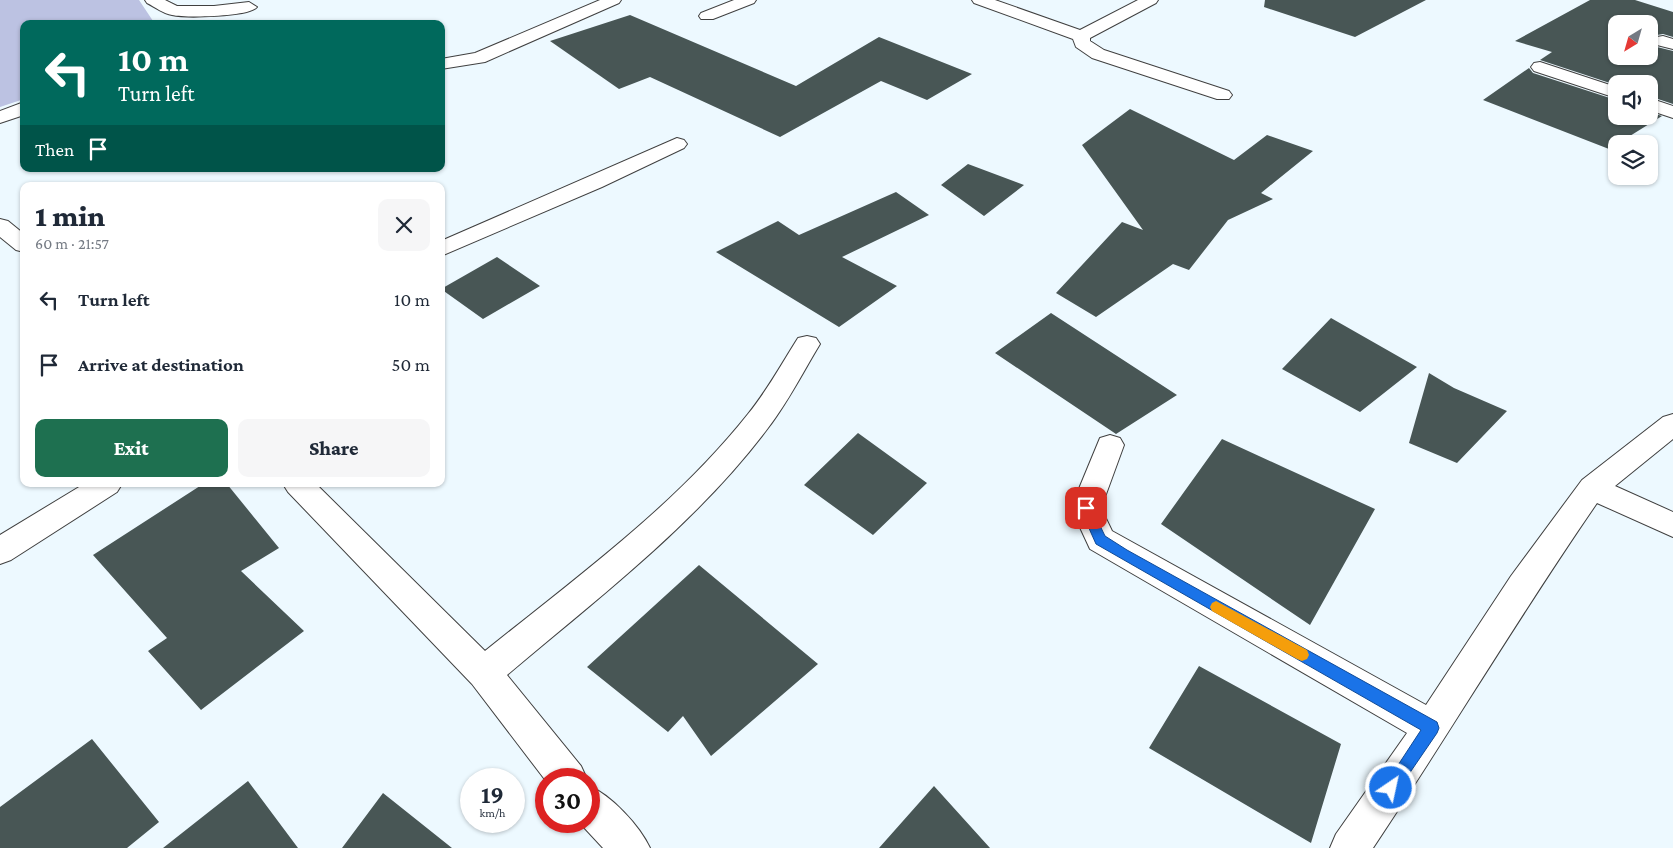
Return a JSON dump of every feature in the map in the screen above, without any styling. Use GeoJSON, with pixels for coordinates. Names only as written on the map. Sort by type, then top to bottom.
{"type":"FeatureCollection","features":[{"type":"Feature","properties":{"kind":"street"},"geometry":{"type":"LineString","coordinates":[[153,0],[174,11],[214,11],[252,4]]}},
{"type":"Feature","properties":{"kind":"street"},"geometry":{"type":"LineString","coordinates":[[445,63],[479,58],[613,0]]}},
{"type":"Feature","properties":{"kind":"street"},"geometry":{"type":"LineString","coordinates":[[707,16],[748,0]]}},
{"type":"Feature","properties":{"kind":"street"},"geometry":{"type":"LineString","coordinates":[[980,0],[1081,36],[1150,0]]}},
{"type":"Feature","properties":{"kind":"street"},"geometry":{"type":"LineString","coordinates":[[226,20],[252,4]]}},
{"type":"Feature","properties":{"kind":"street"},"geometry":{"type":"LineString","coordinates":[[1081,36],[1082,43],[1098,54],[1223,95]]}},
{"type":"Feature","properties":{"kind":"street"},"geometry":{"type":"LineString","coordinates":[[1540,67],[1608,90]]}},
{"type":"Feature","properties":{"kind":"street"},"geometry":{"type":"LineString","coordinates":[[1658,107],[1673,112]]}},
{"type":"Feature","properties":{"kind":"street"},"geometry":{"type":"LineString","coordinates":[[0,118],[20,110]]}},
{"type":"Feature","properties":{"kind":"street"},"geometry":{"type":"LineString","coordinates":[[445,247],[595,184],[677,144]]}},
{"type":"Feature","properties":{"kind":"street"},"geometry":{"type":"LineString","coordinates":[[0,226],[20,241]]}},
{"type":"Feature","properties":{"kind":"street"},"geometry":{"type":"LineString","coordinates":[[484,673],[626,554],[698,489],[758,420],[807,344]]}},
{"type":"Feature","properties":{"kind":"street"},"geometry":{"type":"LineString","coordinates":[[1350,848],[1432,728],[1522,586],[1592,488],[1673,424]]}},
{"type":"Feature","properties":{"kind":"street"},"geometry":{"type":"LineString","coordinates":[[1110,445],[1086,508],[1101,540],[1432,728]]}},
{"type":"Feature","properties":{"kind":"street"},"geometry":{"type":"LineString","coordinates":[[0,551],[102,487]]}},
{"type":"Feature","properties":{"kind":"street"},"geometry":{"type":"LineString","coordinates":[[301,487],[484,673],[559,768]]}},
{"type":"Feature","properties":{"kind":"street"},"geometry":{"type":"LineString","coordinates":[[1592,488],[1673,524]]}},
{"type":"Feature","properties":{"kind":"street"},"geometry":{"type":"LineString","coordinates":[[600,817],[630,848]]}},
{"type":"Feature","properties":{"kind":"shaded area"},"geometry":{"type":"Polygon","coordinates":[[[0,0],[139,0],[152,20],[20,20],[20,100],[0,107],[0,0]]]}},
{"type":"Feature","properties":{"kind":"building"},"geometry":{"type":"Polygon","coordinates":[[[1265,0],[1426,0],[1355,37],[1264,7],[1265,0]]]}},
{"type":"Feature","properties":{"kind":"building"},"geometry":{"type":"Polygon","coordinates":[[[1590,0],[1635,0],[1673,12],[1673,37],[1663,34],[1658,35],[1658,15],[1608,15],[1608,65],[1658,65],[1658,47],[1673,51],[1673,104],[1658,99],[1658,75],[1608,75],[1608,82],[1540,60],[1552,52],[1515,41],[1590,0]]]}},
{"type":"Feature","properties":{"kind":"building"},"geometry":{"type":"Polygon","coordinates":[[[630,15],[796,86],[879,37],[972,74],[927,100],[881,81],[780,137],[650,77],[619,89],[550,41],[630,15]]]}},
{"type":"Feature","properties":{"kind":"building"},"geometry":{"type":"Polygon","coordinates":[[[1529,68],[1533,73],[1608,97],[1608,125],[1648,125],[1631,135],[1608,135],[1608,149],[1483,100],[1529,68]]]}},
{"type":"Feature","properties":{"kind":"building"},"geometry":{"type":"Polygon","coordinates":[[[1130,109],[1234,160],[1267,135],[1313,151],[1261,193],[1273,199],[1228,220],[1189,270],[1173,264],[1096,317],[1056,293],[1122,222],[1143,230],[1082,145],[1130,109]]]}},
{"type":"Feature","properties":{"kind":"building"},"geometry":{"type":"Polygon","coordinates":[[[968,164],[1024,185],[984,216],[941,185],[968,164]]]}},
{"type":"Feature","properties":{"kind":"building"},"geometry":{"type":"Polygon","coordinates":[[[896,192],[929,215],[842,257],[897,286],[839,327],[716,252],[778,221],[799,235],[896,192]]]}},
{"type":"Feature","properties":{"kind":"building"},"geometry":{"type":"Polygon","coordinates":[[[497,257],[540,286],[483,319],[445,292],[445,287],[497,257]]]}},
{"type":"Feature","properties":{"kind":"building"},"geometry":{"type":"Polygon","coordinates":[[[1051,313],[1177,395],[1116,434],[995,353],[1051,313]]]}},
{"type":"Feature","properties":{"kind":"building"},"geometry":{"type":"Polygon","coordinates":[[[1331,318],[1417,367],[1360,412],[1282,369],[1331,318]]]}},
{"type":"Feature","properties":{"kind":"building"},"geometry":{"type":"Polygon","coordinates":[[[1429,373],[1454,388],[1507,411],[1457,463],[1409,443],[1429,373]]]}},
{"type":"Feature","properties":{"kind":"building"},"geometry":{"type":"Polygon","coordinates":[[[858,433],[927,483],[873,535],[804,485],[858,433]]]}},
{"type":"Feature","properties":{"kind":"building"},"geometry":{"type":"Polygon","coordinates":[[[1222,439],[1375,509],[1310,625],[1161,524],[1222,439]]]}},
{"type":"Feature","properties":{"kind":"building"},"geometry":{"type":"Polygon","coordinates":[[[198,487],[229,487],[279,548],[241,571],[304,631],[201,710],[148,651],[167,638],[93,555],[198,487]]]}},
{"type":"Feature","properties":{"kind":"building"},"geometry":{"type":"Polygon","coordinates":[[[699,565],[818,664],[711,756],[683,716],[668,732],[587,667],[699,565]]]}},
{"type":"Feature","properties":{"kind":"building"},"geometry":{"type":"Polygon","coordinates":[[[1199,666],[1341,744],[1311,843],[1149,748],[1199,666]]]}},
{"type":"Feature","properties":{"kind":"building"},"geometry":{"type":"Polygon","coordinates":[[[92,739],[159,822],[127,848],[0,848],[0,807],[92,739]]]}},
{"type":"Feature","properties":{"kind":"building"},"geometry":{"type":"Polygon","coordinates":[[[248,781],[298,848],[163,848],[248,781]]]}},
{"type":"Feature","properties":{"kind":"building"},"geometry":{"type":"Polygon","coordinates":[[[934,786],[990,848],[879,848],[934,786]]]}},
{"type":"Feature","properties":{"kind":"building"},"geometry":{"type":"Polygon","coordinates":[[[383,793],[452,848],[342,848],[383,793]]]}},
{"type":"Feature","properties":{"kind":"slow traffic"},"geometry":{"type":"LineString","coordinates":[[1216,607],[1302,655]]}},
{"type":"Feature","properties":{"kind":"route"},"geometry":{"type":"LineString","coordinates":[[1086,508],[1101,540],[1122,554],[1432,728],[1391,788]]}}]}
